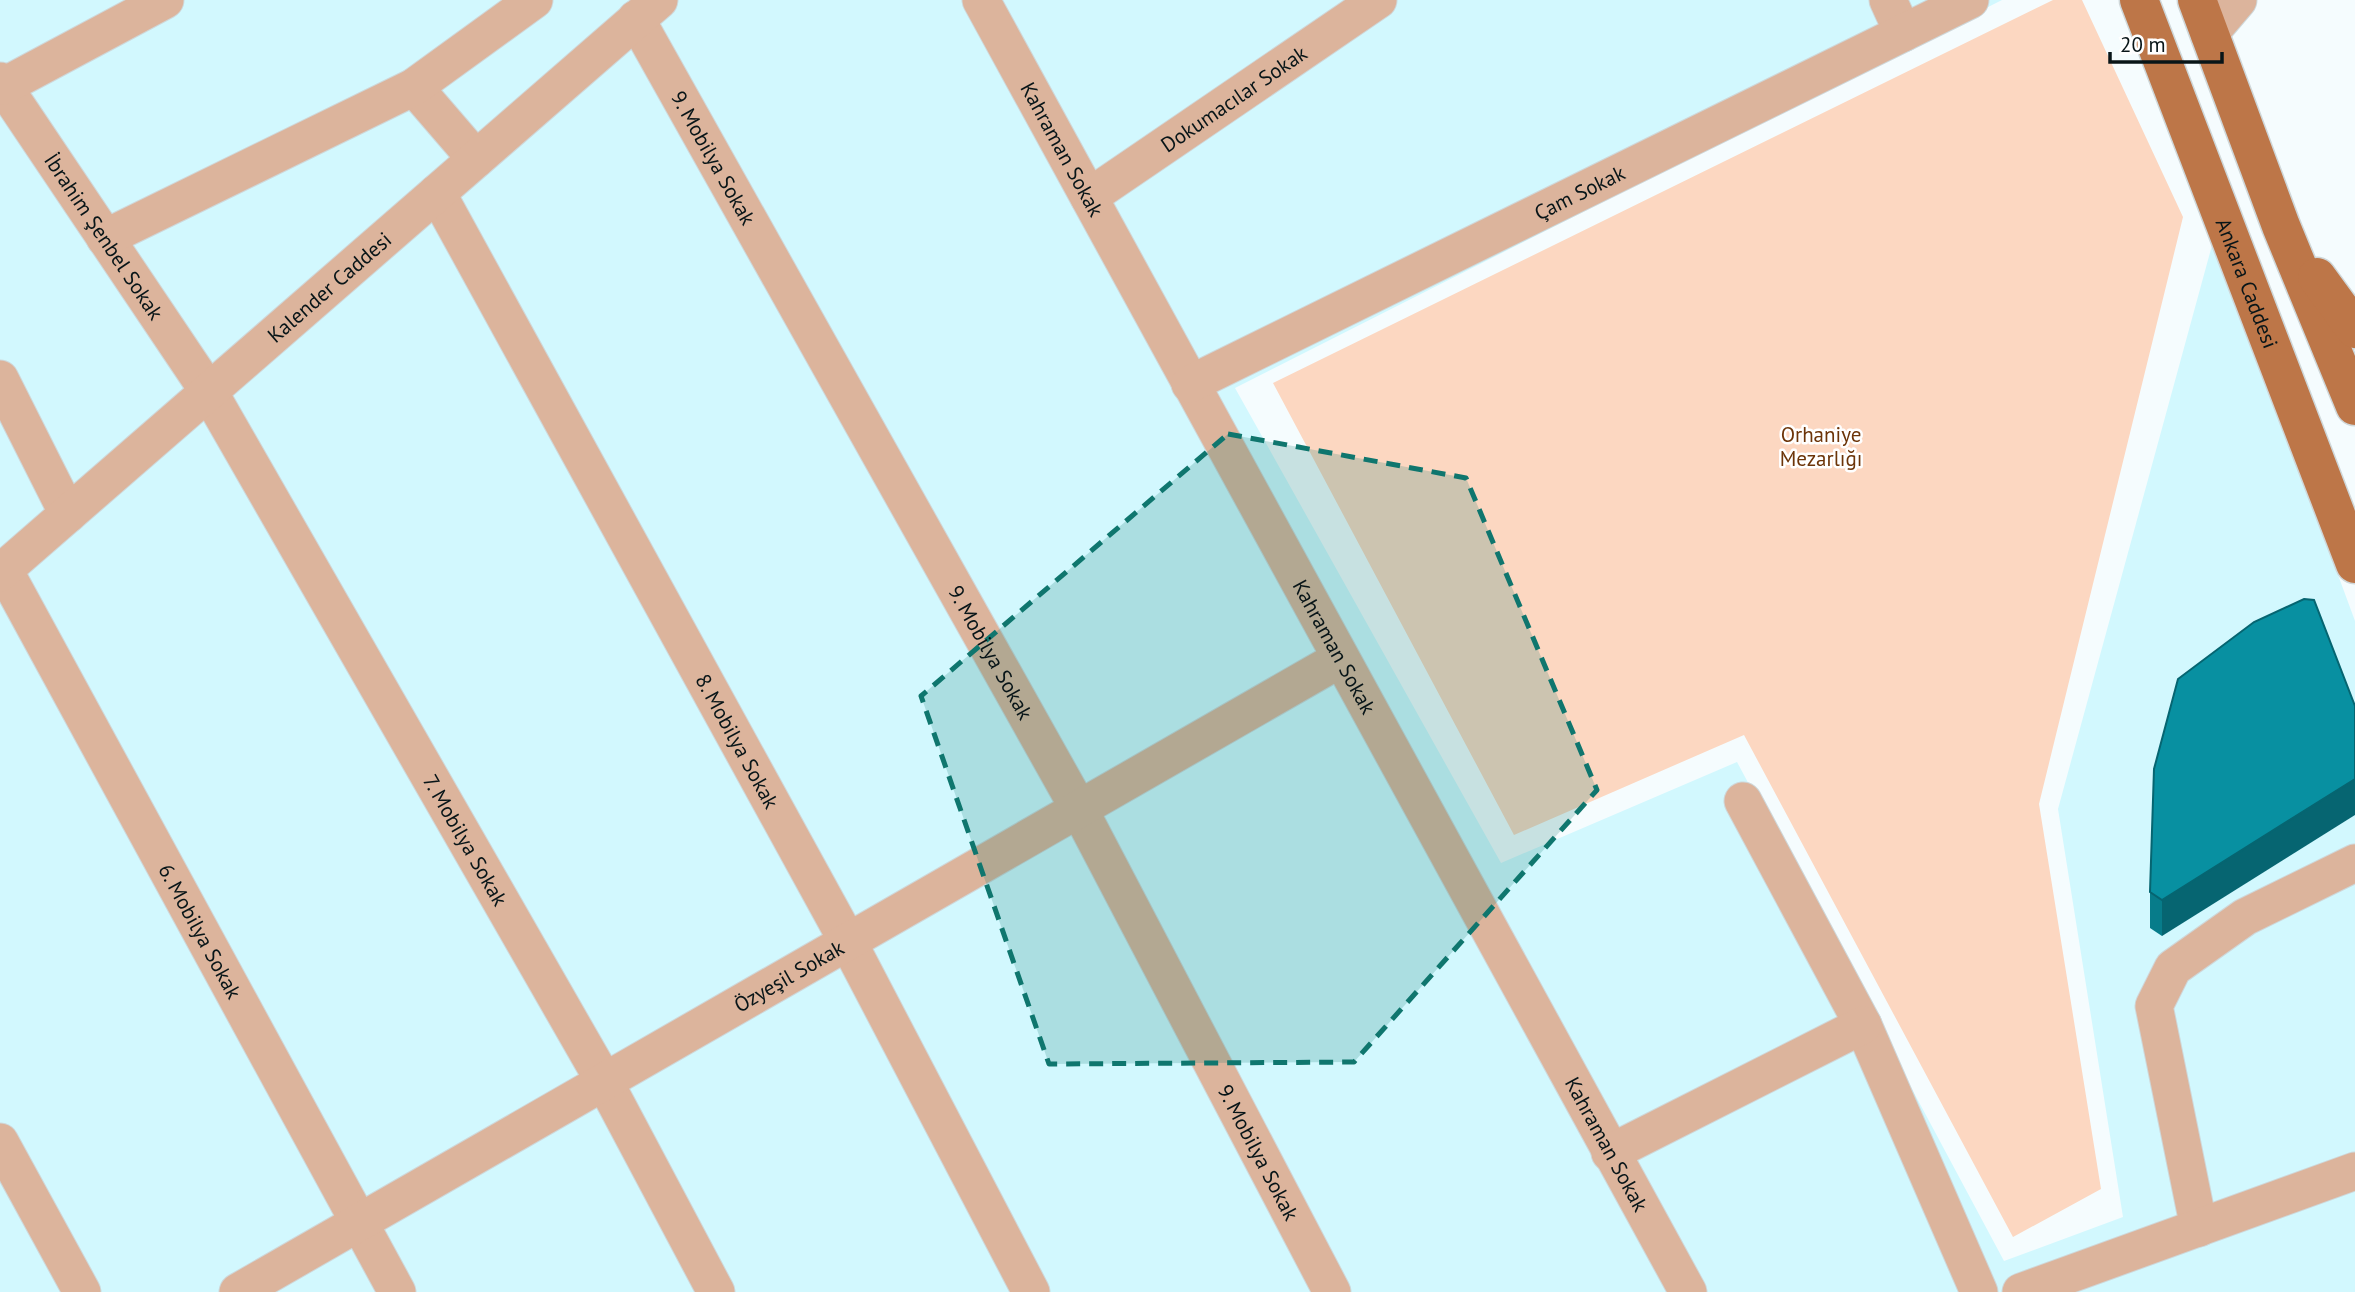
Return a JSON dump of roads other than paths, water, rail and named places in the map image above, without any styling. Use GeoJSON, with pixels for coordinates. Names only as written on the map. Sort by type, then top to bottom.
{"type":"FeatureCollection","features":[{"type":"Feature","properties":{"kind":"main road","name":"Ankara Caddesi"},"geometry":{"type":"LineString","coordinates":[[2139,0],[2355,564]]}},
{"type":"Feature","properties":{"kind":"main road"},"geometry":{"type":"LineString","coordinates":[[2203,17],[2281,226],[2355,406]]}},
{"type":"Feature","properties":{"kind":"main road"},"geometry":{"type":"LineString","coordinates":[[2281,226],[2355,329]]}},
{"type":"Feature","properties":{"kind":"street"},"geometry":{"type":"LineString","coordinates":[[2,84],[165,0]]}},
{"type":"Feature","properties":{"kind":"street"},"geometry":{"type":"LineString","coordinates":[[105,238],[414,87],[534,0]]}},
{"type":"Feature","properties":{"kind":"street","name":"Dokumacılar Sokak"},"geometry":{"type":"LineString","coordinates":[[1089,197],[1378,0]]}},
{"type":"Feature","properties":{"kind":"street"},"geometry":{"type":"LineString","coordinates":[[1888,0],[1903,33]]}},
{"type":"Feature","properties":{"kind":"street","name":"Çam Sokak"},"geometry":{"type":"LineString","coordinates":[[1190,384],[1970,0]]}},
{"type":"Feature","properties":{"kind":"street"},"geometry":{"type":"LineString","coordinates":[[2203,17],[2238,0]]}},
{"type":"Feature","properties":{"kind":"street","name":"Kahraman Sokak"},"geometry":{"type":"LineString","coordinates":[[987,3],[1190,384],[1688,1292]]}},
{"type":"Feature","properties":{"kind":"street","name":"Kalender Caddesi"},"geometry":{"type":"LineString","coordinates":[[2,571],[648,10]]}},
{"type":"Feature","properties":{"kind":"street","name":"9. Mobilya Sokak"},"geometry":{"type":"LineString","coordinates":[[648,10],[1079,809],[1332,1292]]}},
{"type":"Feature","properties":{"kind":"street","name":"İbrahim Şenbel Sokak"},"geometry":{"type":"LineString","coordinates":[[2,84],[209,392]]}},
{"type":"Feature","properties":{"kind":"street"},"geometry":{"type":"LineString","coordinates":[[414,87],[476,159]]}},
{"type":"Feature","properties":{"kind":"street","name":"8. Mobilya Sokak"},"geometry":{"type":"LineString","coordinates":[[437,193],[848,942],[1031,1292]]}},
{"type":"Feature","properties":{"kind":"street"},"geometry":{"type":"LineString","coordinates":[[0,379],[68,514]]}},
{"type":"Feature","properties":{"kind":"street","name":"7. Mobilya Sokak"},"geometry":{"type":"LineString","coordinates":[[209,392],[604,1081],[716,1292]]}},
{"type":"Feature","properties":{"kind":"street","name":"6. Mobilya Sokak"},"geometry":{"type":"LineString","coordinates":[[2,571],[397,1292]]}},
{"type":"Feature","properties":{"kind":"street","name":"Özyeşil Sokak"},"geometry":{"type":"LineString","coordinates":[[238,1292],[1340,659]]}},
{"type":"Feature","properties":{"kind":"street"},"geometry":{"type":"LineString","coordinates":[[1742,801],[1863,1025],[1979,1292]]}},
{"type":"Feature","properties":{"kind":"street"},"geometry":{"type":"LineString","coordinates":[[2199,1228],[2154,1006],[2173,968],[2245,917],[2355,863]]}},
{"type":"Feature","properties":{"kind":"street"},"geometry":{"type":"LineString","coordinates":[[1610,1153],[1863,1025]]}},
{"type":"Feature","properties":{"kind":"street"},"geometry":{"type":"LineString","coordinates":[[0,1142],[82,1292]]}},
{"type":"Feature","properties":{"kind":"street"},"geometry":{"type":"LineString","coordinates":[[2021,1292],[2355,1171]]}},
{"type":"Feature","properties":{"kind":"park label","name":"Orhaniye Mezarlığı"},"geometry":{"type":"Point","coordinates":[1821,446]}}]}
